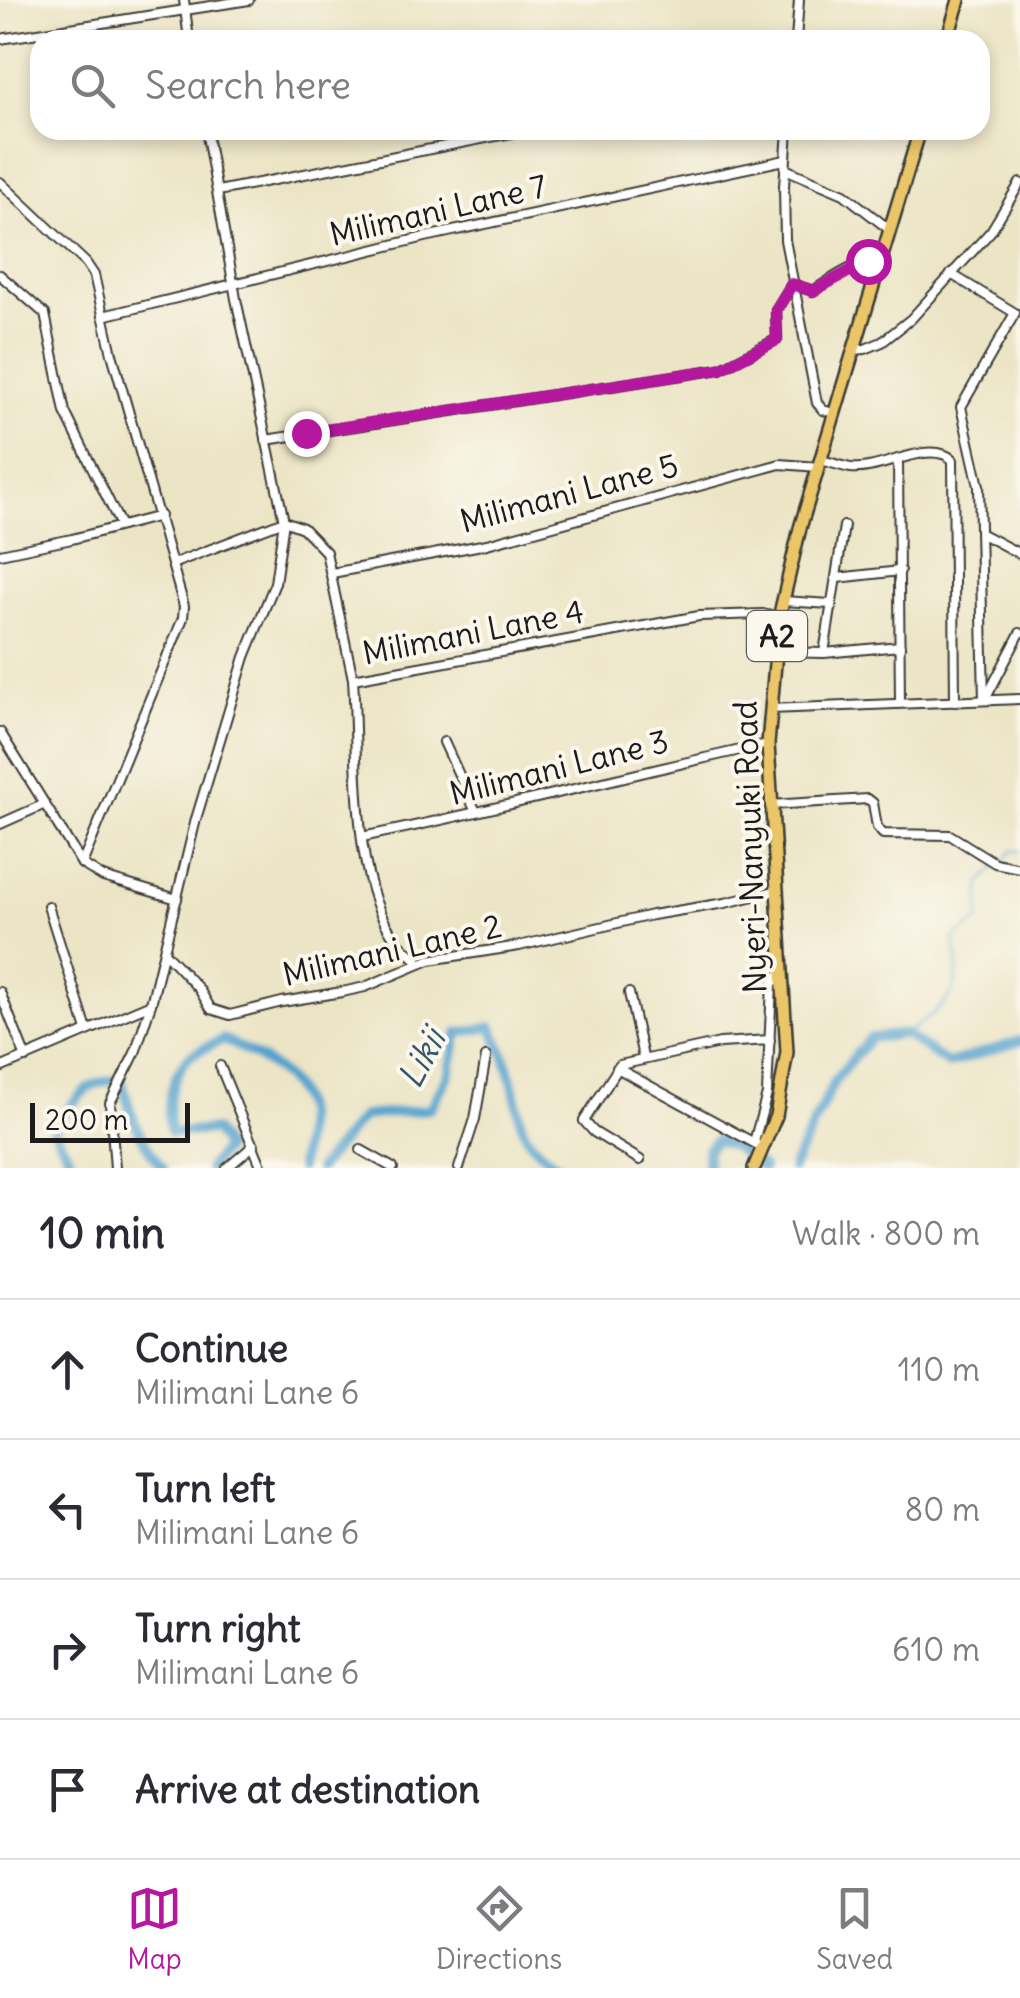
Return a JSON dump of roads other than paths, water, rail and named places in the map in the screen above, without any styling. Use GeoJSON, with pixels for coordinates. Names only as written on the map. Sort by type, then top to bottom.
{"type":"FeatureCollection","features":[{"type":"Feature","properties":{"kind":"highway"},"geometry":{"type":"LineString","coordinates":[[950,30],[958,0]]}},
{"type":"Feature","properties":{"kind":"highway","name":"Nyeri-Nanyuki Road"},"geometry":{"type":"LineString","coordinates":[[758,1154],[776,1116],[786,1062],[768,744],[779,618],[819,463],[917,140]]}},
{"type":"Feature","properties":{"kind":"street"},"geometry":{"type":"LineString","coordinates":[[184,0],[188,30]]}},
{"type":"Feature","properties":{"kind":"street"},"geometry":{"type":"LineString","coordinates":[[58,30],[250,0]]}},
{"type":"Feature","properties":{"kind":"street"},"geometry":{"type":"LineString","coordinates":[[797,30],[799,0]]}},
{"type":"Feature","properties":{"kind":"street"},"geometry":{"type":"LineString","coordinates":[[0,39],[30,34]]}},
{"type":"Feature","properties":{"kind":"street"},"geometry":{"type":"LineString","coordinates":[[115,1168],[110,1103],[138,1044],[151,1004],[196,819],[245,657],[275,582],[284,520],[208,140]]}},
{"type":"Feature","properties":{"kind":"street"},"geometry":{"type":"LineString","coordinates":[[218,190],[475,140]]}},
{"type":"Feature","properties":{"kind":"street"},"geometry":{"type":"LineString","coordinates":[[787,140],[784,232],[792,284],[817,403],[834,413]]}},
{"type":"Feature","properties":{"kind":"street"},"geometry":{"type":"LineString","coordinates":[[785,165],[844,194],[890,230]]}},
{"type":"Feature","properties":{"kind":"street","name":"Milimani Lane 7"},"geometry":{"type":"LineString","coordinates":[[103,316],[424,237],[785,165]]}},
{"type":"Feature","properties":{"kind":"street"},"geometry":{"type":"LineString","coordinates":[[0,182],[90,268],[184,606],[183,618],[82,864]]}},
{"type":"Feature","properties":{"kind":"street"},"geometry":{"type":"LineString","coordinates":[[854,350],[872,347],[902,328],[992,232],[1020,183]]}},
{"type":"Feature","properties":{"kind":"street"},"geometry":{"type":"LineString","coordinates":[[792,284],[813,291],[868,261],[880,261]]}},
{"type":"Feature","properties":{"kind":"street"},"geometry":{"type":"LineString","coordinates":[[952,274],[1014,313],[962,407],[979,486],[984,700]]}},
{"type":"Feature","properties":{"kind":"street"},"geometry":{"type":"LineString","coordinates":[[0,275],[45,314],[62,404],[121,526]]}},
{"type":"Feature","properties":{"kind":"street"},"geometry":{"type":"LineString","coordinates":[[266,440],[720,369],[777,340],[776,310],[792,284]]}},
{"type":"Feature","properties":{"kind":"street","name":"Milimani Lane 5"},"geometry":{"type":"LineString","coordinates":[[332,572],[487,544],[780,464],[819,463],[855,468],[940,452],[952,460],[955,702]]}},
{"type":"Feature","properties":{"kind":"street"},"geometry":{"type":"LineString","coordinates":[[898,459],[900,702]]}},
{"type":"Feature","properties":{"kind":"street"},"geometry":{"type":"LineString","coordinates":[[0,554],[160,516]]}},
{"type":"Feature","properties":{"kind":"street"},"geometry":{"type":"LineString","coordinates":[[172,564],[284,520],[303,528],[326,552],[353,678]]}},
{"type":"Feature","properties":{"kind":"street"},"geometry":{"type":"LineString","coordinates":[[824,653],[844,526]]}},
{"type":"Feature","properties":{"kind":"street"},"geometry":{"type":"LineString","coordinates":[[982,534],[1020,554]]}},
{"type":"Feature","properties":{"kind":"street"},"geometry":{"type":"LineString","coordinates":[[837,578],[900,572]]}},
{"type":"Feature","properties":{"kind":"street"},"geometry":{"type":"LineString","coordinates":[[783,601],[831,604]]}},
{"type":"Feature","properties":{"kind":"street","name":"Milimani Lane 4"},"geometry":{"type":"LineString","coordinates":[[419,962],[397,941],[382,914],[363,851],[353,678],[699,616],[763,614],[779,618]]}},
{"type":"Feature","properties":{"kind":"street"},"geometry":{"type":"LineString","coordinates":[[984,700],[1020,633]]}},
{"type":"Feature","properties":{"kind":"street"},"geometry":{"type":"LineString","coordinates":[[775,652],[824,653],[900,646]]}},
{"type":"Feature","properties":{"kind":"street"},"geometry":{"type":"LineString","coordinates":[[769,710],[1020,699]]}},
{"type":"Feature","properties":{"kind":"street"},"geometry":{"type":"LineString","coordinates":[[0,732],[82,864],[103,877],[178,899]]}},
{"type":"Feature","properties":{"kind":"street"},"geometry":{"type":"LineString","coordinates":[[444,742],[476,812]]}},
{"type":"Feature","properties":{"kind":"street","name":"Milimani Lane 3"},"geometry":{"type":"LineString","coordinates":[[362,837],[768,744]]}},
{"type":"Feature","properties":{"kind":"street"},"geometry":{"type":"LineString","coordinates":[[770,804],[868,798],[873,803],[876,828],[883,834],[950,835],[994,863],[1020,868]]}},
{"type":"Feature","properties":{"kind":"street"},"geometry":{"type":"LineString","coordinates":[[0,824],[45,804]]}},
{"type":"Feature","properties":{"kind":"street","name":"Milimani Lane 2"},"geometry":{"type":"LineString","coordinates":[[164,952],[199,989],[211,1009],[222,1015],[365,987],[419,962],[505,949],[652,914],[774,891]]}},
{"type":"Feature","properties":{"kind":"street"},"geometry":{"type":"LineString","coordinates":[[48,906],[87,1030]]}},
{"type":"Feature","properties":{"kind":"street"},"geometry":{"type":"LineString","coordinates":[[617,1068],[758,1154],[767,1094],[772,984],[782,970]]}},
{"type":"Feature","properties":{"kind":"street"},"geometry":{"type":"LineString","coordinates":[[0,992],[26,1058]]}},
{"type":"Feature","properties":{"kind":"street"},"geometry":{"type":"LineString","coordinates":[[629,992],[643,1058]]}},
{"type":"Feature","properties":{"kind":"street"},"geometry":{"type":"LineString","coordinates":[[0,1068],[151,1004]]}},
{"type":"Feature","properties":{"kind":"street"},"geometry":{"type":"LineString","coordinates":[[640,1160],[585,1124],[587,1114],[617,1068],[624,1062],[720,1042],[770,1040]]}},
{"type":"Feature","properties":{"kind":"street"},"geometry":{"type":"LineString","coordinates":[[459,1168],[475,1119],[486,1057]]}},
{"type":"Feature","properties":{"kind":"street"},"geometry":{"type":"LineString","coordinates":[[220,1066],[262,1168]]}},
{"type":"Feature","properties":{"kind":"street"},"geometry":{"type":"LineString","coordinates":[[227,1168],[254,1145]]}},
{"type":"Feature","properties":{"kind":"street"},"geometry":{"type":"LineString","coordinates":[[361,1150],[392,1168]]}},
{"type":"Feature","properties":{"kind":"waterway"},"geometry":{"type":"LineString","coordinates":[[1001,863],[1012,851],[1020,851]]}},
{"type":"Feature","properties":{"kind":"waterway"},"geometry":{"type":"LineString","coordinates":[[905,1034],[933,1014],[950,995],[957,972],[954,938],[979,921],[981,883],[995,868]]}},
{"type":"Feature","properties":{"kind":"waterway","name":"Likii"},"geometry":{"type":"LineString","coordinates":[[319,1168],[363,1116],[430,1109],[449,1074],[458,1033],[492,1027],[508,1067],[522,1127],[534,1146],[562,1168]]}},
{"type":"Feature","properties":{"kind":"waterway","name":"Likii"},"geometry":{"type":"LineString","coordinates":[[792,1168],[835,1080],[870,1038],[905,1034],[948,1064],[1020,1041]]}},
{"type":"Feature","properties":{"kind":"waterway","name":"Likii"},"geometry":{"type":"LineString","coordinates":[[209,1168],[225,1148],[214,1130],[171,1133],[169,1104],[182,1065],[196,1052],[223,1039],[272,1067],[293,1086],[304,1112],[300,1168]]}},
{"type":"Feature","properties":{"kind":"waterway","name":"Likii"},"geometry":{"type":"LineString","coordinates":[[76,1168],[53,1129],[90,1088],[110,1080],[122,1080],[137,1127],[163,1168]]}},
{"type":"Feature","properties":{"kind":"waterway","name":"Likii"},"geometry":{"type":"LineString","coordinates":[[707,1168],[707,1150],[716,1140],[735,1147],[763,1168]]}}]}
